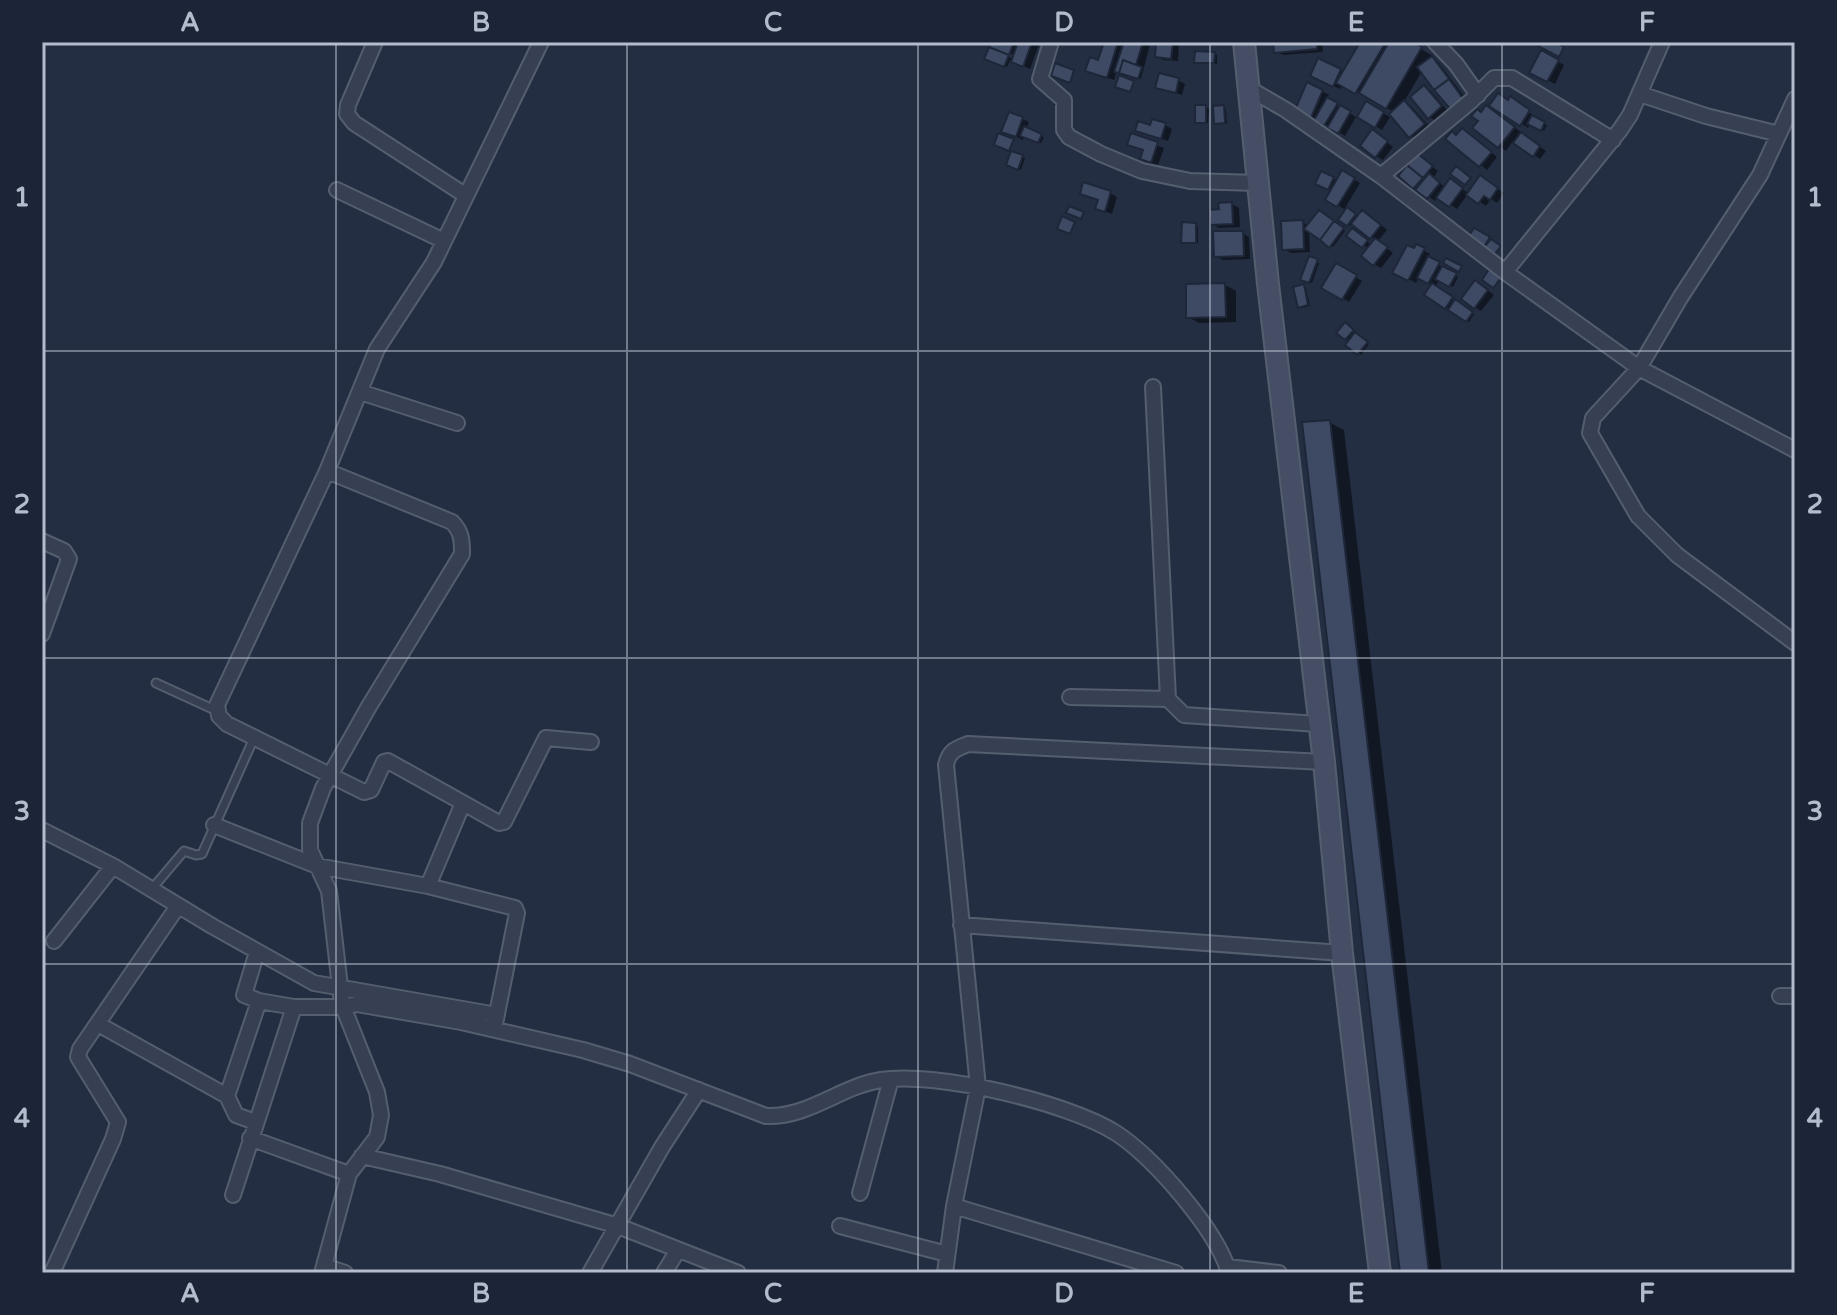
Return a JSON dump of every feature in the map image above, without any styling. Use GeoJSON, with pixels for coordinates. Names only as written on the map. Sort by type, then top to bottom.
{"type":"FeatureCollection","features":[{"type":"Feature","properties":{"kind":"main road"},"geometry":{"type":"LineString","coordinates":[[1244,42],[1324,762],[1342,953],[1380,1273]]}},
{"type":"Feature","properties":{"kind":"street"},"geometry":{"type":"LineString","coordinates":[[375,42],[347,114],[354,123],[465,195]]}},
{"type":"Feature","properties":{"kind":"street"},"geometry":{"type":"LineString","coordinates":[[541,42],[434,262],[377,349],[327,471],[247,638],[217,711],[227,724],[367,792],[384,762],[388,761],[496,822],[504,822],[546,738],[591,742]]}},
{"type":"Feature","properties":{"kind":"street"},"geometry":{"type":"LineString","coordinates":[[1051,42],[1040,79],[1064,100],[1064,130],[1069,137],[1142,171],[1190,181],[1258,183]]}},
{"type":"Feature","properties":{"kind":"street"},"geometry":{"type":"LineString","coordinates":[[1435,42],[1456,64],[1478,95]]}},
{"type":"Feature","properties":{"kind":"street"},"geometry":{"type":"LineString","coordinates":[[1505,272],[1613,140],[1630,115],[1662,42]]}},
{"type":"Feature","properties":{"kind":"street"},"geometry":{"type":"LineString","coordinates":[[1381,176],[1494,78],[1512,78],[1613,140]]}},
{"type":"Feature","properties":{"kind":"street"},"geometry":{"type":"LineString","coordinates":[[1248,88],[1286,110],[1381,176],[1505,272],[1639,368],[1795,450]]}},
{"type":"Feature","properties":{"kind":"street"},"geometry":{"type":"LineString","coordinates":[[1640,94],[1706,116],[1779,134]]}},
{"type":"Feature","properties":{"kind":"street"},"geometry":{"type":"LineString","coordinates":[[1795,99],[1760,175],[1680,298],[1639,368],[1593,418],[1590,433],[1638,516],[1677,555],[1795,643]]}},
{"type":"Feature","properties":{"kind":"street"},"geometry":{"type":"LineString","coordinates":[[337,190],[444,241]]}},
{"type":"Feature","properties":{"kind":"street"},"geometry":{"type":"LineString","coordinates":[[1153,387],[1168,699],[1184,715],[1318,724]]}},
{"type":"Feature","properties":{"kind":"street"},"geometry":{"type":"LineString","coordinates":[[360,392],[457,423]]}},
{"type":"Feature","properties":{"kind":"street"},"geometry":{"type":"LineString","coordinates":[[327,471],[452,522],[462,536],[462,554],[329,774],[310,823],[310,850],[329,891],[342,998],[380,1104],[377,1137],[349,1174],[323,1269],[345,1273]]}},
{"type":"Feature","properties":{"kind":"street"},"geometry":{"type":"LineString","coordinates":[[42,541],[64,551],[69,559],[42,634]]}},
{"type":"Feature","properties":{"kind":"street"},"geometry":{"type":"LineString","coordinates":[[1070,697],[1168,699]]}},
{"type":"Feature","properties":{"kind":"street"},"geometry":{"type":"LineString","coordinates":[[945,1273],[954,1206],[978,1087],[946,765],[952,750],[968,744],[1324,762]]}},
{"type":"Feature","properties":{"kind":"street"},"geometry":{"type":"LineString","coordinates":[[428,886],[463,803]]}},
{"type":"Feature","properties":{"kind":"street"},"geometry":{"type":"LineString","coordinates":[[214,825],[317,866],[428,886],[513,907],[517,910],[496,1022]]}},
{"type":"Feature","properties":{"kind":"street"},"geometry":{"type":"LineString","coordinates":[[42,830],[113,866],[257,952],[342,998],[363,1004],[496,1022],[699,1090],[753,1113],[777,1117],[807,1109],[869,1083],[891,1079],[932,1079],[978,1087],[1068,1112],[1113,1131],[1128,1141],[1171,1184],[1213,1237],[1228,1270],[1279,1273]]}},
{"type":"Feature","properties":{"kind":"street"},"geometry":{"type":"LineString","coordinates":[[54,941],[113,866]]}},
{"type":"Feature","properties":{"kind":"street"},"geometry":{"type":"LineString","coordinates":[[52,1273],[118,1122],[78,1057],[80,1049],[178,906]]}},
{"type":"Feature","properties":{"kind":"street"},"geometry":{"type":"LineString","coordinates":[[961,925],[1342,953]]}},
{"type":"Feature","properties":{"kind":"street"},"geometry":{"type":"LineString","coordinates":[[257,952],[244,995],[294,1007],[342,998]]}},
{"type":"Feature","properties":{"kind":"street"},"geometry":{"type":"LineString","coordinates":[[227,1096],[259,1001]]}},
{"type":"Feature","properties":{"kind":"street"},"geometry":{"type":"LineString","coordinates":[[233,1195],[294,1007]]}},
{"type":"Feature","properties":{"kind":"street"},"geometry":{"type":"LineString","coordinates":[[98,1024],[227,1096],[236,1115],[255,1122]]}},
{"type":"Feature","properties":{"kind":"street"},"geometry":{"type":"LineString","coordinates":[[860,1193],[891,1079]]}},
{"type":"Feature","properties":{"kind":"street"},"geometry":{"type":"LineString","coordinates":[[590,1273],[662,1147],[699,1090]]}},
{"type":"Feature","properties":{"kind":"street"},"geometry":{"type":"LineString","coordinates":[[250,1138],[349,1174]]}},
{"type":"Feature","properties":{"kind":"street"},"geometry":{"type":"LineString","coordinates":[[362,1156],[440,1174],[618,1226],[738,1273]]}},
{"type":"Feature","properties":{"kind":"street"},"geometry":{"type":"LineString","coordinates":[[954,1206],[1176,1273]]}},
{"type":"Feature","properties":{"kind":"street"},"geometry":{"type":"LineString","coordinates":[[840,1226],[947,1254]]}},
{"type":"Feature","properties":{"kind":"street"},"geometry":{"type":"LineString","coordinates":[[664,1273],[678,1250]]}},
{"type":"Feature","properties":{"kind":"lane"},"geometry":{"type":"LineString","coordinates":[[156,683],[217,711]]}},
{"type":"Feature","properties":{"kind":"lane"},"geometry":{"type":"LineString","coordinates":[[151,890],[184,851],[202,854],[254,738]]}},
{"type":"Feature","properties":{"kind":"building"},"geometry":{"type":"Polygon","coordinates":[[[991,42],[1014,42],[1009,55],[989,47],[991,42]]]}},
{"type":"Feature","properties":{"kind":"building"},"geometry":{"type":"Polygon","coordinates":[[[1018,42],[1032,42],[1023,67],[1011,62],[1018,42]]]}},
{"type":"Feature","properties":{"kind":"building"},"geometry":{"type":"Polygon","coordinates":[[[1104,42],[1118,42],[1107,78],[1085,71],[1090,57],[1098,60],[1104,42]]]}},
{"type":"Feature","properties":{"kind":"building"},"geometry":{"type":"Polygon","coordinates":[[[1124,42],[1143,42],[1136,65],[1123,60],[1119,73],[1114,72],[1124,42]]]}},
{"type":"Feature","properties":{"kind":"building"},"geometry":{"type":"Polygon","coordinates":[[[1156,42],[1173,42],[1171,59],[1155,57],[1156,42]]]}},
{"type":"Feature","properties":{"kind":"building"},"geometry":{"type":"Polygon","coordinates":[[[1273,42],[1317,42],[1317,49],[1274,53],[1273,42]]]}},
{"type":"Feature","properties":{"kind":"building"},"geometry":{"type":"Polygon","coordinates":[[[1360,42],[1386,42],[1355,94],[1336,83],[1360,42]]]}},
{"type":"Feature","properties":{"kind":"building"},"geometry":{"type":"Polygon","coordinates":[[[1389,42],[1413,42],[1422,47],[1386,109],[1359,93],[1389,42]]]}},
{"type":"Feature","properties":{"kind":"building"},"geometry":{"type":"Polygon","coordinates":[[[1540,42],[1555,42],[1564,47],[1559,57],[1538,46],[1540,42]]]}},
{"type":"Feature","properties":{"kind":"building"},"geometry":{"type":"Polygon","coordinates":[[[989,47],[1009,55],[1004,67],[984,59],[989,47]]]}},
{"type":"Feature","properties":{"kind":"building"},"geometry":{"type":"Polygon","coordinates":[[[1541,50],[1559,60],[1547,82],[1529,73],[1541,50]]]}},
{"type":"Feature","properties":{"kind":"building"},"geometry":{"type":"Polygon","coordinates":[[[1195,51],[1215,52],[1214,63],[1194,63],[1195,51]]]}},
{"type":"Feature","properties":{"kind":"building"},"geometry":{"type":"Polygon","coordinates":[[[1432,56],[1449,79],[1434,90],[1417,67],[1432,56]]]}},
{"type":"Feature","properties":{"kind":"building"},"geometry":{"type":"Polygon","coordinates":[[[1318,58],[1341,69],[1333,87],[1310,76],[1318,58]]]}},
{"type":"Feature","properties":{"kind":"building"},"geometry":{"type":"Polygon","coordinates":[[[1123,60],[1142,67],[1138,79],[1119,73],[1123,60]]]}},
{"type":"Feature","properties":{"kind":"building"},"geometry":{"type":"Polygon","coordinates":[[[1055,63],[1074,70],[1070,83],[1051,76],[1055,63]]]}},
{"type":"Feature","properties":{"kind":"building"},"geometry":{"type":"Polygon","coordinates":[[[1159,73],[1179,78],[1176,93],[1155,88],[1159,73]]]}},
{"type":"Feature","properties":{"kind":"building"},"geometry":{"type":"Polygon","coordinates":[[[1119,75],[1134,81],[1130,92],[1115,87],[1119,75]]]}},
{"type":"Feature","properties":{"kind":"building"},"geometry":{"type":"Polygon","coordinates":[[[1449,79],[1464,100],[1451,110],[1434,90],[1449,79]]]}},
{"type":"Feature","properties":{"kind":"building"},"geometry":{"type":"Polygon","coordinates":[[[1307,82],[1323,90],[1310,120],[1294,112],[1307,82]]]}},
{"type":"Feature","properties":{"kind":"building"},"geometry":{"type":"Polygon","coordinates":[[[1424,85],[1442,106],[1428,119],[1410,97],[1424,85]]]}},
{"type":"Feature","properties":{"kind":"building"},"geometry":{"type":"Polygon","coordinates":[[[1498,93],[1508,100],[1510,96],[1530,110],[1520,126],[1489,106],[1498,93]]]}},
{"type":"Feature","properties":{"kind":"building"},"geometry":{"type":"Polygon","coordinates":[[[1327,97],[1338,103],[1324,126],[1314,120],[1327,97]]]}},
{"type":"Feature","properties":{"kind":"building"},"geometry":{"type":"Polygon","coordinates":[[[1404,100],[1425,124],[1409,138],[1389,114],[1404,100]]]}},
{"type":"Feature","properties":{"kind":"building"},"geometry":{"type":"Polygon","coordinates":[[[1366,101],[1384,112],[1375,128],[1357,117],[1366,101]]]}},
{"type":"Feature","properties":{"kind":"building"},"geometry":{"type":"Polygon","coordinates":[[[1195,105],[1206,105],[1206,123],[1195,123],[1195,105]]]}},
{"type":"Feature","properties":{"kind":"building"},"geometry":{"type":"Polygon","coordinates":[[[1224,105],[1225,123],[1214,124],[1213,106],[1224,105]]]}},
{"type":"Feature","properties":{"kind":"building"},"geometry":{"type":"Polygon","coordinates":[[[1340,105],[1351,111],[1338,134],[1327,128],[1340,105]]]}},
{"type":"Feature","properties":{"kind":"building"},"geometry":{"type":"Polygon","coordinates":[[[1486,105],[1515,127],[1498,148],[1472,128],[1478,121],[1471,116],[1477,109],[1481,112],[1486,105]]]}},
{"type":"Feature","properties":{"kind":"building"},"geometry":{"type":"Polygon","coordinates":[[[1009,112],[1023,117],[1016,137],[1001,132],[1009,112]]]}},
{"type":"Feature","properties":{"kind":"building"},"geometry":{"type":"Polygon","coordinates":[[[1532,115],[1545,122],[1541,131],[1527,124],[1532,115]]]}},
{"type":"Feature","properties":{"kind":"building"},"geometry":{"type":"Polygon","coordinates":[[[1152,119],[1166,123],[1161,139],[1135,131],[1138,121],[1150,125],[1152,119]]]}},
{"type":"Feature","properties":{"kind":"building"},"geometry":{"type":"Polygon","coordinates":[[[1024,126],[1042,134],[1038,143],[1020,136],[1024,126]]]}},
{"type":"Feature","properties":{"kind":"building"},"geometry":{"type":"Polygon","coordinates":[[[1462,128],[1492,152],[1479,167],[1445,139],[1452,131],[1456,135],[1462,128]]]}},
{"type":"Feature","properties":{"kind":"building"},"geometry":{"type":"Polygon","coordinates":[[[1372,129],[1388,141],[1375,158],[1360,146],[1372,129]]]}},
{"type":"Feature","properties":{"kind":"building"},"geometry":{"type":"Polygon","coordinates":[[[1521,132],[1540,146],[1533,157],[1513,143],[1521,132]]]}},
{"type":"Feature","properties":{"kind":"building"},"geometry":{"type":"Polygon","coordinates":[[[998,133],[1014,139],[1009,151],[994,145],[998,133]]]}},
{"type":"Feature","properties":{"kind":"building"},"geometry":{"type":"Polygon","coordinates":[[[1131,133],[1158,142],[1151,163],[1140,159],[1143,150],[1127,145],[1131,133]]]}},
{"type":"Feature","properties":{"kind":"building"},"geometry":{"type":"Polygon","coordinates":[[[1011,151],[1023,155],[1018,170],[1006,165],[1011,151]]]}},
{"type":"Feature","properties":{"kind":"building"},"geometry":{"type":"Polygon","coordinates":[[[1417,153],[1433,166],[1423,178],[1407,165],[1417,153]]]}},
{"type":"Feature","properties":{"kind":"building"},"geometry":{"type":"Polygon","coordinates":[[[1407,165],[1423,178],[1413,189],[1398,176],[1407,165]]]}},
{"type":"Feature","properties":{"kind":"building"},"geometry":{"type":"Polygon","coordinates":[[[1456,166],[1471,178],[1465,185],[1450,174],[1456,166]]]}},
{"type":"Feature","properties":{"kind":"building"},"geometry":{"type":"Polygon","coordinates":[[[1342,170],[1355,178],[1337,207],[1325,200],[1342,170]]]}},
{"type":"Feature","properties":{"kind":"building"},"geometry":{"type":"Polygon","coordinates":[[[1321,171],[1334,177],[1328,190],[1315,184],[1321,171]]]}},
{"type":"Feature","properties":{"kind":"building"},"geometry":{"type":"Polygon","coordinates":[[[1429,173],[1440,183],[1427,199],[1415,190],[1429,173]]]}},
{"type":"Feature","properties":{"kind":"building"},"geometry":{"type":"Polygon","coordinates":[[[1480,175],[1498,188],[1490,200],[1484,196],[1478,204],[1466,195],[1480,175]]]}},
{"type":"Feature","properties":{"kind":"building"},"geometry":{"type":"Polygon","coordinates":[[[1450,178],[1463,188],[1449,207],[1436,198],[1450,178]]]}},
{"type":"Feature","properties":{"kind":"building"},"geometry":{"type":"Polygon","coordinates":[[[1083,182],[1111,191],[1105,212],[1095,209],[1098,200],[1080,194],[1083,182]]]}},
{"type":"Feature","properties":{"kind":"building"},"geometry":{"type":"Polygon","coordinates":[[[1232,202],[1233,224],[1210,225],[1209,210],[1219,209],[1218,203],[1232,202]]]}},
{"type":"Feature","properties":{"kind":"building"},"geometry":{"type":"Polygon","coordinates":[[[1069,206],[1084,212],[1081,219],[1066,213],[1069,206]]]}},
{"type":"Feature","properties":{"kind":"building"},"geometry":{"type":"Polygon","coordinates":[[[1347,207],[1356,214],[1347,226],[1338,220],[1347,207]]]}},
{"type":"Feature","properties":{"kind":"building"},"geometry":{"type":"Polygon","coordinates":[[[1319,210],[1334,221],[1320,240],[1304,229],[1319,210]]]}},
{"type":"Feature","properties":{"kind":"building"},"geometry":{"type":"Polygon","coordinates":[[[1362,210],[1381,225],[1370,239],[1351,224],[1362,210]]]}},
{"type":"Feature","properties":{"kind":"building"},"geometry":{"type":"Polygon","coordinates":[[[1062,216],[1075,222],[1070,234],[1057,229],[1062,216]]]}},
{"type":"Feature","properties":{"kind":"building"},"geometry":{"type":"Polygon","coordinates":[[[1303,220],[1304,249],[1282,250],[1281,221],[1303,220]]]}},
{"type":"Feature","properties":{"kind":"building"},"geometry":{"type":"Polygon","coordinates":[[[1334,221],[1344,228],[1329,248],[1320,240],[1334,221]]]}},
{"type":"Feature","properties":{"kind":"building"},"geometry":{"type":"Polygon","coordinates":[[[1182,222],[1196,223],[1196,243],[1181,243],[1182,222]]]}},
{"type":"Feature","properties":{"kind":"building"},"geometry":{"type":"Polygon","coordinates":[[[1352,228],[1368,240],[1362,248],[1346,236],[1352,228]]]}},
{"type":"Feature","properties":{"kind":"building"},"geometry":{"type":"Polygon","coordinates":[[[1474,228],[1490,237],[1484,247],[1468,237],[1474,228]]]}},
{"type":"Feature","properties":{"kind":"building"},"geometry":{"type":"Polygon","coordinates":[[[1213,231],[1243,231],[1244,256],[1214,257],[1213,231]]]}},
{"type":"Feature","properties":{"kind":"building"},"geometry":{"type":"Polygon","coordinates":[[[1375,238],[1388,247],[1373,266],[1361,256],[1375,238]]]}},
{"type":"Feature","properties":{"kind":"building"},"geometry":{"type":"Polygon","coordinates":[[[1491,239],[1501,246],[1494,255],[1484,247],[1491,239]]]}},
{"type":"Feature","properties":{"kind":"building"},"geometry":{"type":"Polygon","coordinates":[[[1416,244],[1425,248],[1408,281],[1392,273],[1407,245],[1414,248],[1416,244]]]}},
{"type":"Feature","properties":{"kind":"building"},"geometry":{"type":"Polygon","coordinates":[[[1309,256],[1318,259],[1309,283],[1300,280],[1309,256]]]}},
{"type":"Feature","properties":{"kind":"building"},"geometry":{"type":"Polygon","coordinates":[[[1428,256],[1440,262],[1428,284],[1417,278],[1428,256]]]}},
{"type":"Feature","properties":{"kind":"building"},"geometry":{"type":"Polygon","coordinates":[[[1446,258],[1462,266],[1459,272],[1443,263],[1446,258]]]}},
{"type":"Feature","properties":{"kind":"building"},"geometry":{"type":"Polygon","coordinates":[[[1336,263],[1357,275],[1342,300],[1321,288],[1336,263]]]}},
{"type":"Feature","properties":{"kind":"building"},"geometry":{"type":"Polygon","coordinates":[[[1442,266],[1457,273],[1449,287],[1435,279],[1442,266]]]}},
{"type":"Feature","properties":{"kind":"building"},"geometry":{"type":"Polygon","coordinates":[[[1489,269],[1501,278],[1493,288],[1482,280],[1489,269]]]}},
{"type":"Feature","properties":{"kind":"building"},"geometry":{"type":"Polygon","coordinates":[[[1475,280],[1488,290],[1474,309],[1461,299],[1475,280]]]}},
{"type":"Feature","properties":{"kind":"building"},"geometry":{"type":"Polygon","coordinates":[[[1225,283],[1226,317],[1186,318],[1186,284],[1225,283]]]}},
{"type":"Feature","properties":{"kind":"building"},"geometry":{"type":"Polygon","coordinates":[[[1432,283],[1453,297],[1445,309],[1424,295],[1432,283]]]}},
{"type":"Feature","properties":{"kind":"building"},"geometry":{"type":"Polygon","coordinates":[[[1304,284],[1308,305],[1298,308],[1293,287],[1304,284]]]}},
{"type":"Feature","properties":{"kind":"building"},"geometry":{"type":"Polygon","coordinates":[[[1455,299],[1473,312],[1466,322],[1448,310],[1455,299]]]}},
{"type":"Feature","properties":{"kind":"building"},"geometry":{"type":"Polygon","coordinates":[[[1345,322],[1354,330],[1345,340],[1336,333],[1345,322]]]}},
{"type":"Feature","properties":{"kind":"building"},"geometry":{"type":"Polygon","coordinates":[[[1355,332],[1368,342],[1357,355],[1345,345],[1355,332]]]}},
{"type":"Feature","properties":{"kind":"building"},"geometry":{"type":"Polygon","coordinates":[[[1330,420],[1429,1273],[1400,1273],[1302,422],[1330,420]]]}}]}
